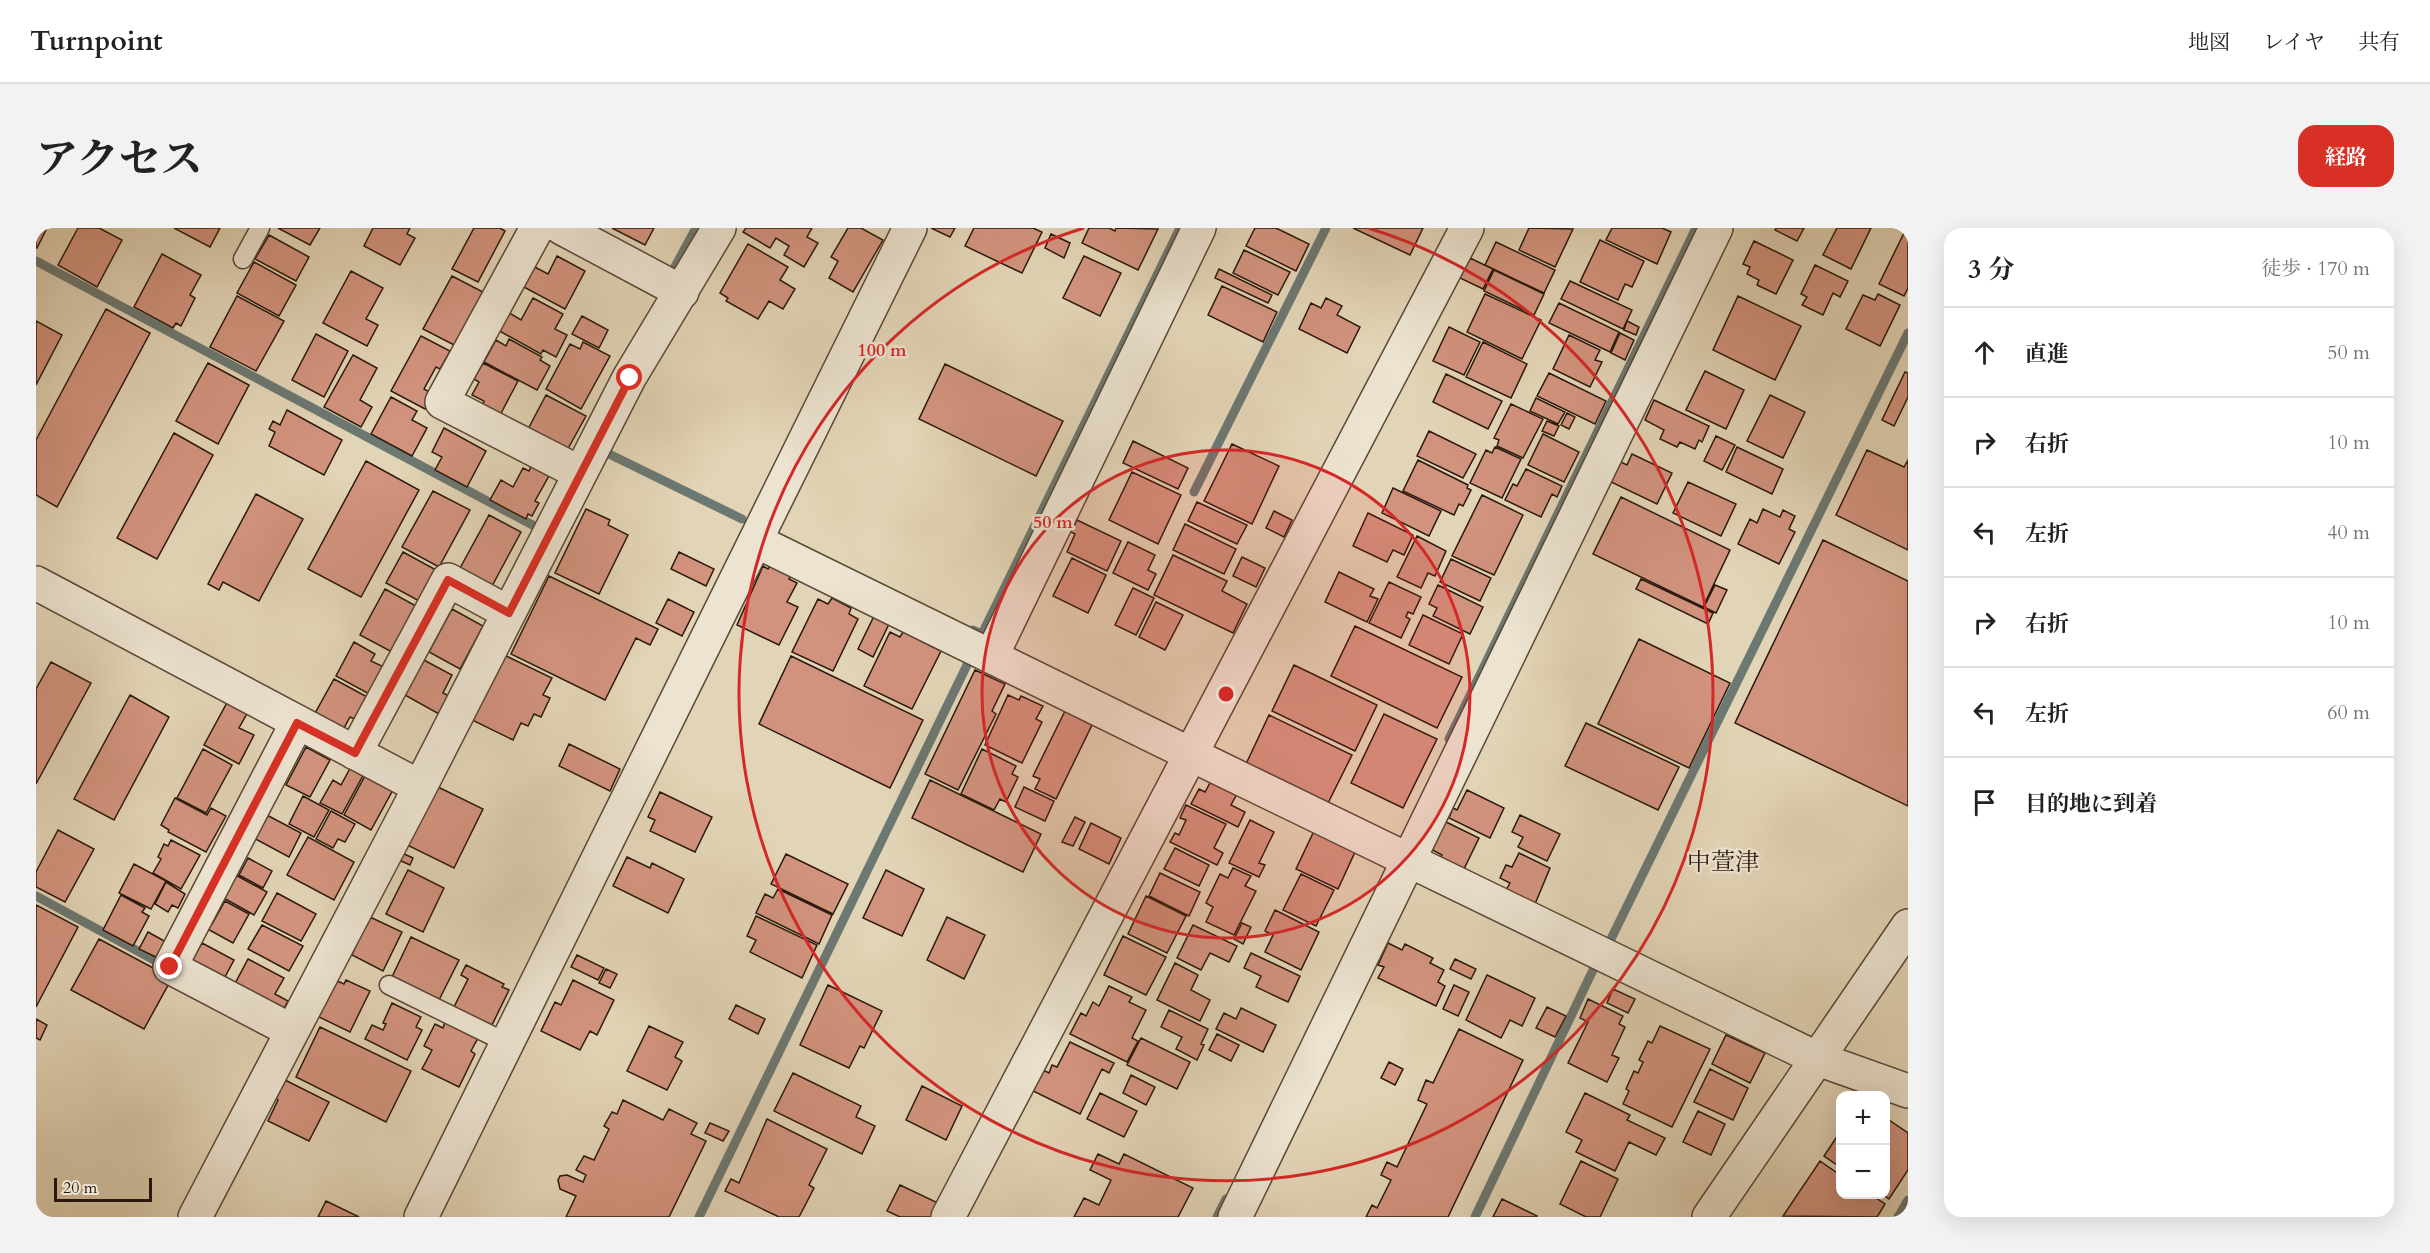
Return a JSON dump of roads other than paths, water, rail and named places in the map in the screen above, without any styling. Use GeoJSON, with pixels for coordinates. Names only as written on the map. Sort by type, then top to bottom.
{"type":"FeatureCollection","features":[{"type":"Feature","properties":{"kind":"street"},"geometry":{"type":"LineString","coordinates":[[537,228],[442,402],[580,473]]}},
{"type":"Feature","properties":{"kind":"street"},"geometry":{"type":"LineString","coordinates":[[562,228],[682,292]]}},
{"type":"Feature","properties":{"kind":"street"},"geometry":{"type":"LineString","coordinates":[[195,1217],[420,787],[630,378],[719,228]]}},
{"type":"Feature","properties":{"kind":"street"},"geometry":{"type":"LineString","coordinates":[[421,1217],[910,228]]}},
{"type":"Feature","properties":{"kind":"street"},"geometry":{"type":"LineString","coordinates":[[992,657],[1199,228]]}},
{"type":"Feature","properties":{"kind":"street"},"geometry":{"type":"LineString","coordinates":[[948,1217],[1467,228]]}},
{"type":"Feature","properties":{"kind":"street"},"geometry":{"type":"LineString","coordinates":[[1235,1217],[1716,228]]}},
{"type":"Feature","properties":{"kind":"street"},"geometry":{"type":"LineString","coordinates":[[756,541],[1818,1059],[1908,1091]]}},
{"type":"Feature","properties":{"kind":"street"},"geometry":{"type":"LineString","coordinates":[[355,753],[448,580],[509,613]]}},
{"type":"Feature","properties":{"kind":"street"},"geometry":{"type":"LineString","coordinates":[[36,583],[420,787]]}},
{"type":"Feature","properties":{"kind":"street"},"geometry":{"type":"LineString","coordinates":[[292,1031],[170,967],[297,723]]}},
{"type":"Feature","properties":{"kind":"street"},"geometry":{"type":"LineString","coordinates":[[1723,1212],[1818,1059],[1908,926]]}},
{"type":"Feature","properties":{"kind":"lane"},"geometry":{"type":"LineString","coordinates":[[243,259],[260,228]]}},
{"type":"Feature","properties":{"kind":"lane"},"geometry":{"type":"LineString","coordinates":[[389,985],[507,1043]]}},
{"type":"Feature","properties":{"kind":"waterway"},"geometry":{"type":"LineString","coordinates":[[667,274],[670,276],[696,228]]}},
{"type":"Feature","properties":{"kind":"waterway"},"geometry":{"type":"LineString","coordinates":[[973,630],[982,634],[1180,228]]}},
{"type":"Feature","properties":{"kind":"waterway"},"geometry":{"type":"LineString","coordinates":[[1194,492],[1326,228]]}},
{"type":"Feature","properties":{"kind":"waterway"},"geometry":{"type":"LineString","coordinates":[[1449,739],[1696,228]]}},
{"type":"Feature","properties":{"kind":"waterway"},"geometry":{"type":"LineString","coordinates":[[36,261],[540,529]]}},
{"type":"Feature","properties":{"kind":"waterway"},"geometry":{"type":"LineString","coordinates":[[1610,941],[1908,333]]}},
{"type":"Feature","properties":{"kind":"waterway"},"geometry":{"type":"LineString","coordinates":[[607,453],[742,519]]}},
{"type":"Feature","properties":{"kind":"waterway"},"geometry":{"type":"LineString","coordinates":[[699,1217],[967,665]]}},
{"type":"Feature","properties":{"kind":"waterway"},"geometry":{"type":"LineString","coordinates":[[36,896],[156,961]]}},
{"type":"Feature","properties":{"kind":"waterway"},"geometry":{"type":"LineString","coordinates":[[1475,1217],[1593,970]]}},
{"type":"Feature","properties":{"kind":"waterway"},"geometry":{"type":"LineString","coordinates":[[1217,1217],[1226,1199]]}},
{"type":"Feature","properties":{"kind":"waterway"},"geometry":{"type":"LineString","coordinates":[[1898,1217],[1908,1200]]}},
{"type":"Feature","properties":{"kind":"district","name":"中萱津"},"geometry":{"type":"Point","coordinates":[1723,862]}}]}
